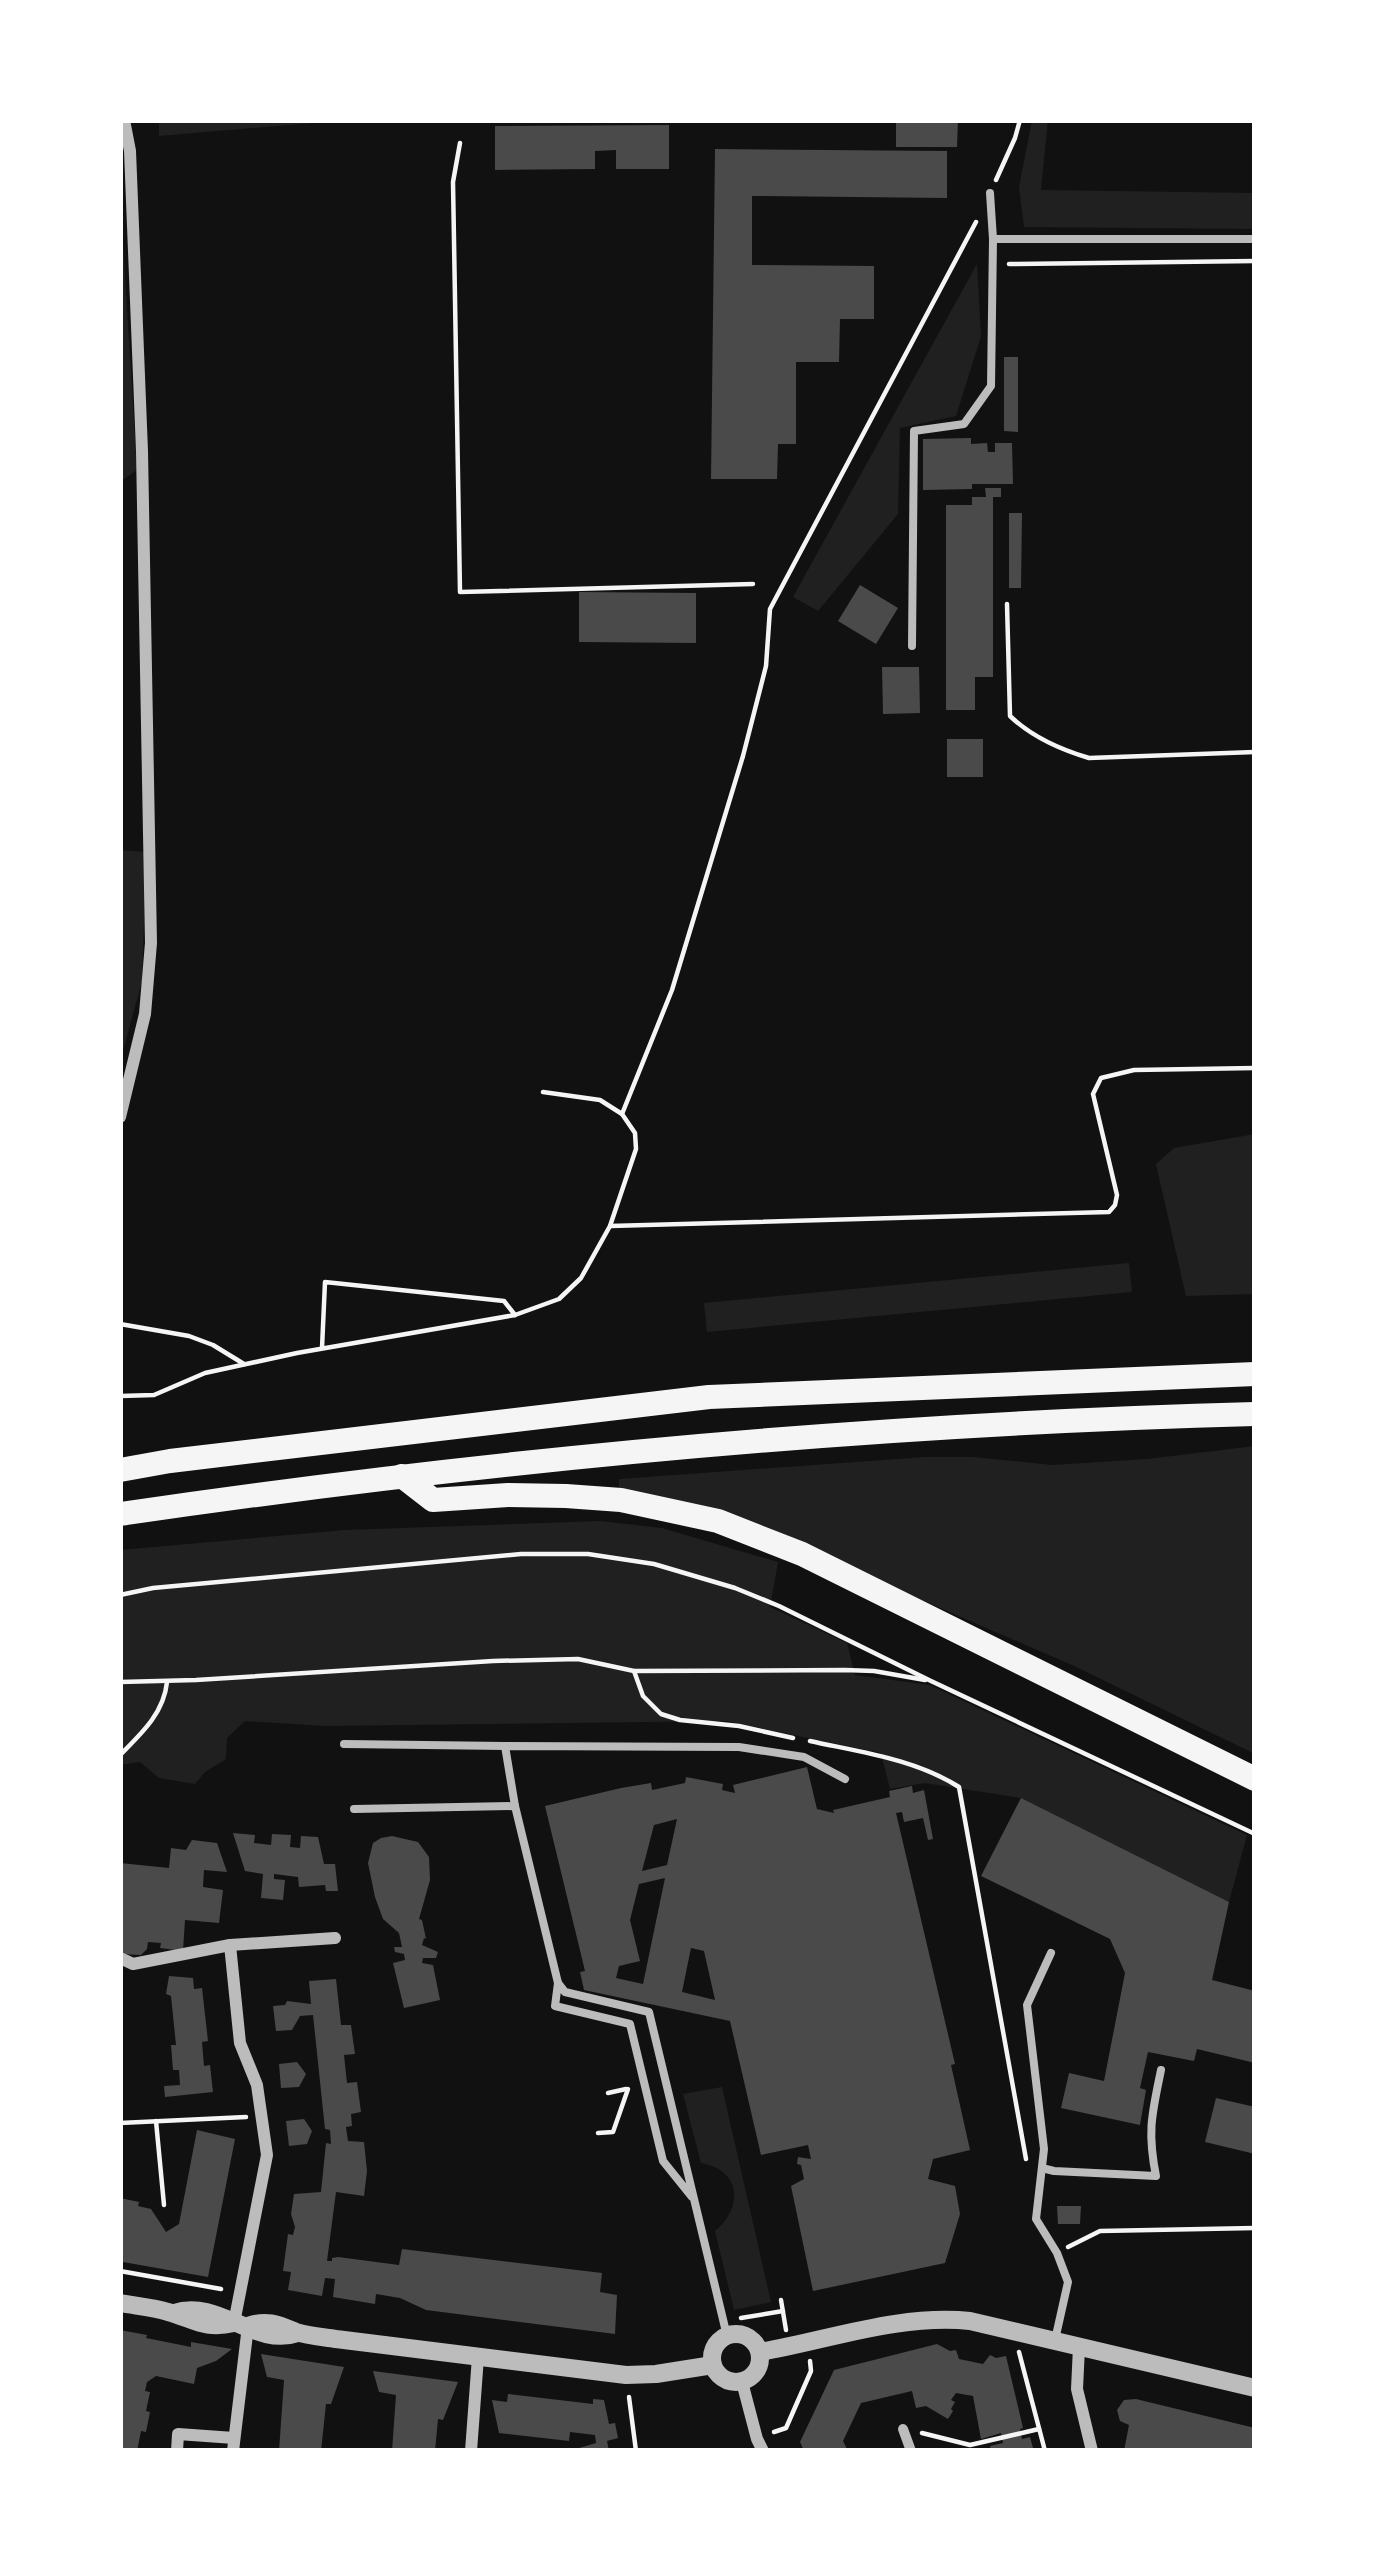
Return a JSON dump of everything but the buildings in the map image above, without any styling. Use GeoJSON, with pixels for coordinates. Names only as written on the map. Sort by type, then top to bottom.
{"type":"FeatureCollection","features":[{"type":"Feature","properties":{"kind":"highway"},"geometry":{"type":"LineString","coordinates":[[120,1470],[709,1397],[1255,1373]]}},
{"type":"Feature","properties":{"kind":"highway"},"geometry":{"type":"LineString","coordinates":[[120,1514],[402,1476],[718,1442],[1005,1423],[1255,1414]]}},
{"type":"Feature","properties":{"kind":"highway"},"geometry":{"type":"LineString","coordinates":[[402,1476],[433,1500],[566,1496],[621,1501],[718,1521],[802,1554],[1255,1779]]}},
{"type":"Feature","properties":{"kind":"street"},"geometry":{"type":"LineString","coordinates":[[120,1117],[145,1014],[151,943],[142,451],[124,120]]}},
{"type":"Feature","properties":{"kind":"street"},"geometry":{"type":"LineString","coordinates":[[120,1958],[133,1964],[230,1945],[335,1938]]}},
{"type":"Feature","properties":{"kind":"street"},"geometry":{"type":"LineString","coordinates":[[177,2451],[178,2434],[233,2445],[241,2324],[267,2155],[257,2085],[240,2043],[230,1945]]}},
{"type":"Feature","properties":{"kind":"street"},"geometry":{"type":"LineString","coordinates":[[120,2303],[174,2312],[215,2312],[241,2324],[282,2324],[298,2333],[626,2375],[713,2365]]}},
{"type":"Feature","properties":{"kind":"street"},"geometry":{"type":"LineString","coordinates":[[760,2352],[884,2326],[940,2318],[970,2320],[1255,2388]]}},
{"type":"Feature","properties":{"kind":"street"},"geometry":{"type":"LineString","coordinates":[[725,2329],[747,2337],[760,2352],[753,2376],[742,2382],[724,2379],[713,2365],[713,2353],[725,2329]]}},
{"type":"Feature","properties":{"kind":"street"},"geometry":{"type":"LineString","coordinates":[[1079,2347],[1077,2389],[1092,2451]]}},
{"type":"Feature","properties":{"kind":"street"},"geometry":{"type":"LineString","coordinates":[[471,2451],[478,2357]]}},
{"type":"Feature","properties":{"kind":"street"},"geometry":{"type":"LineString","coordinates":[[742,2382],[760,2445]]}},
{"type":"Feature","properties":{"kind":"street"},"geometry":{"type":"LineString","coordinates":[[903,2429],[911,2451]]}},
{"type":"Feature","properties":{"kind":"lane"},"geometry":{"type":"LineString","coordinates":[[912,646],[914,431],[964,424],[992,386],[990,193]]}},
{"type":"Feature","properties":{"kind":"lane"},"geometry":{"type":"LineString","coordinates":[[994,239],[1255,239]]}},
{"type":"Feature","properties":{"kind":"lane"},"geometry":{"type":"LineString","coordinates":[[344,1744],[739,1747],[805,1757],[845,1779]]}},
{"type":"Feature","properties":{"kind":"lane"},"geometry":{"type":"LineString","coordinates":[[505,1746],[558,1983],[555,2006],[630,2024],[663,2161],[692,2197]]}},
{"type":"Feature","properties":{"kind":"lane"},"geometry":{"type":"LineString","coordinates":[[354,1809],[515,1805]]}},
{"type":"Feature","properties":{"kind":"lane"},"geometry":{"type":"LineString","coordinates":[[1051,1953],[1028,2005],[1044,2149],[1036,2218],[1068,2282],[1054,2342]]}},
{"type":"Feature","properties":{"kind":"lane"},"geometry":{"type":"LineString","coordinates":[[558,1983],[565,1992],[649,2012],[725,2329]]}},
{"type":"Feature","properties":{"kind":"lane"},"geometry":{"type":"LineString","coordinates":[[1042,2168],[1156,2176],[1150,2123],[1161,2070]]}},
{"type":"Feature","properties":{"kind":"path"},"geometry":{"type":"LineString","coordinates":[[622,1114],[672,989],[742,756],[766,666],[770,609],[990,193],[1020,120]]}},
{"type":"Feature","properties":{"kind":"path"},"geometry":{"type":"LineString","coordinates":[[460,143],[453,182],[460,592],[753,584]]}},
{"type":"Feature","properties":{"kind":"path"},"geometry":{"type":"LineString","coordinates":[[993,264],[1255,261]]}},
{"type":"Feature","properties":{"kind":"path"},"geometry":{"type":"LineString","coordinates":[[1007,604],[1010,716],[1020,725],[1066,751],[1089,758],[1255,752]]}},
{"type":"Feature","properties":{"kind":"path"},"geometry":{"type":"LineString","coordinates":[[610,1226],[1109,1212],[1117,1195],[1093,1094],[1101,1078],[1134,1070],[1255,1068]]}},
{"type":"Feature","properties":{"kind":"path"},"geometry":{"type":"LineString","coordinates":[[120,1396],[154,1395],[205,1372],[514,1315],[559,1299],[581,1278],[610,1226],[636,1149],[635,1133],[622,1114],[600,1100],[543,1092]]}},
{"type":"Feature","properties":{"kind":"path"},"geometry":{"type":"LineString","coordinates":[[322,1348],[325,1272]]}},
{"type":"Feature","properties":{"kind":"path"},"geometry":{"type":"LineString","coordinates":[[325,1282],[504,1300],[514,1315]]}},
{"type":"Feature","properties":{"kind":"path"},"geometry":{"type":"LineString","coordinates":[[120,1324],[189,1336],[244,1364]]}},
{"type":"Feature","properties":{"kind":"path"},"geometry":{"type":"LineString","coordinates":[[120,1594],[521,1554],[588,1554],[654,1564],[779,1606],[1255,1834]]}},
{"type":"Feature","properties":{"kind":"path"},"geometry":{"type":"LineString","coordinates":[[120,1682],[578,1659],[634,1671],[845,1670],[931,1681]]}},
{"type":"Feature","properties":{"kind":"path"},"geometry":{"type":"LineString","coordinates":[[634,1671],[651,1706],[670,1717],[739,1726],[872,1755],[909,1764],[958,1787],[1028,2173]]}},
{"type":"Feature","properties":{"kind":"path"},"geometry":{"type":"LineString","coordinates":[[120,1755],[153,1719],[164,1701],[167,1682]]}},
{"type":"Feature","properties":{"kind":"path"},"geometry":{"type":"LineString","coordinates":[[608,2093],[645,2085]]}},
{"type":"Feature","properties":{"kind":"path"},"geometry":{"type":"LineString","coordinates":[[598,2132],[613,2132],[626,2089]]}},
{"type":"Feature","properties":{"kind":"path"},"geometry":{"type":"LineString","coordinates":[[120,2123],[262,2116]]}},
{"type":"Feature","properties":{"kind":"path"},"geometry":{"type":"LineString","coordinates":[[156,2121],[164,2205]]}},
{"type":"Feature","properties":{"kind":"path"},"geometry":{"type":"LineString","coordinates":[[1057,2253],[1100,2231],[1255,2228]]}},
{"type":"Feature","properties":{"kind":"path"},"geometry":{"type":"LineString","coordinates":[[120,2271],[229,2290]]}},
{"type":"Feature","properties":{"kind":"path"},"geometry":{"type":"LineString","coordinates":[[760,2445],[786,2428],[811,2372],[808,2343],[783,2311],[781,2300]]}},
{"type":"Feature","properties":{"kind":"path"},"geometry":{"type":"LineString","coordinates":[[725,2329],[783,2311]]}},
{"type":"Feature","properties":{"kind":"path"},"geometry":{"type":"LineString","coordinates":[[1014,2331],[1045,2451]]}},
{"type":"Feature","properties":{"kind":"path"},"geometry":{"type":"LineString","coordinates":[[626,2375],[636,2451]]}},
{"type":"Feature","properties":{"kind":"path"},"geometry":{"type":"LineString","coordinates":[[903,2429],[970,2445],[1039,2429]]}},
{"type":"Feature","properties":{"kind":"shaded area"},"geometry":{"type":"Polygon","coordinates":[[[159,120],[348,120],[159,136],[159,120]]]}},
{"type":"Feature","properties":{"kind":"shaded area"},"geometry":{"type":"Polygon","coordinates":[[[1032,120],[1048,120],[1041,190],[1255,193],[1255,229],[1024,227],[1019,187],[1032,120]]]}},
{"type":"Feature","properties":{"kind":"shaded area"},"geometry":{"type":"Polygon","coordinates":[[[120,195],[137,470],[120,482],[120,195]]]}},
{"type":"Feature","properties":{"kind":"shaded area"},"geometry":{"type":"Polygon","coordinates":[[[977,264],[981,336],[956,416],[900,428],[898,514],[818,611],[793,597],[977,264]]]}},
{"type":"Feature","properties":{"kind":"shaded area"},"geometry":{"type":"Polygon","coordinates":[[[120,850],[146,852],[142,981],[120,1062],[120,850]]]}},
{"type":"Feature","properties":{"kind":"shaded area"},"geometry":{"type":"Polygon","coordinates":[[[1255,1134],[1255,1294],[1186,1296],[1156,1164],[1174,1148],[1255,1134]]]}},
{"type":"Feature","properties":{"kind":"shaded area"},"geometry":{"type":"Polygon","coordinates":[[[1129,1263],[1132,1292],[707,1332],[704,1303],[1129,1263]]]}},
{"type":"Feature","properties":{"kind":"shaded area"},"geometry":{"type":"Polygon","coordinates":[[[1255,1446],[1255,1754],[1072,1665],[760,1530],[619,1492],[619,1479],[925,1457],[1052,1465],[1255,1446]]]}},
{"type":"Feature","properties":{"kind":"shaded area"},"geometry":{"type":"Polygon","coordinates":[[[600,1521],[662,1528],[778,1562],[770,1607],[847,1643],[855,1675],[930,1685],[1247,1835],[1229,1902],[1021,1798],[925,1783],[890,1789],[881,1753],[726,1721],[326,1726],[245,1721],[227,1738],[226,1759],[195,1784],[159,1778],[140,1762],[120,1765],[120,1550],[345,1530],[600,1521]]]}},
{"type":"Feature","properties":{"kind":"shaded area"},"geometry":{"type":"Polygon","coordinates":[[[722,2087],[771,2302],[734,2310],[715,2231],[730,2212],[734,2191],[724,2173],[701,2163],[683,2094],[722,2087]]]}}]}
